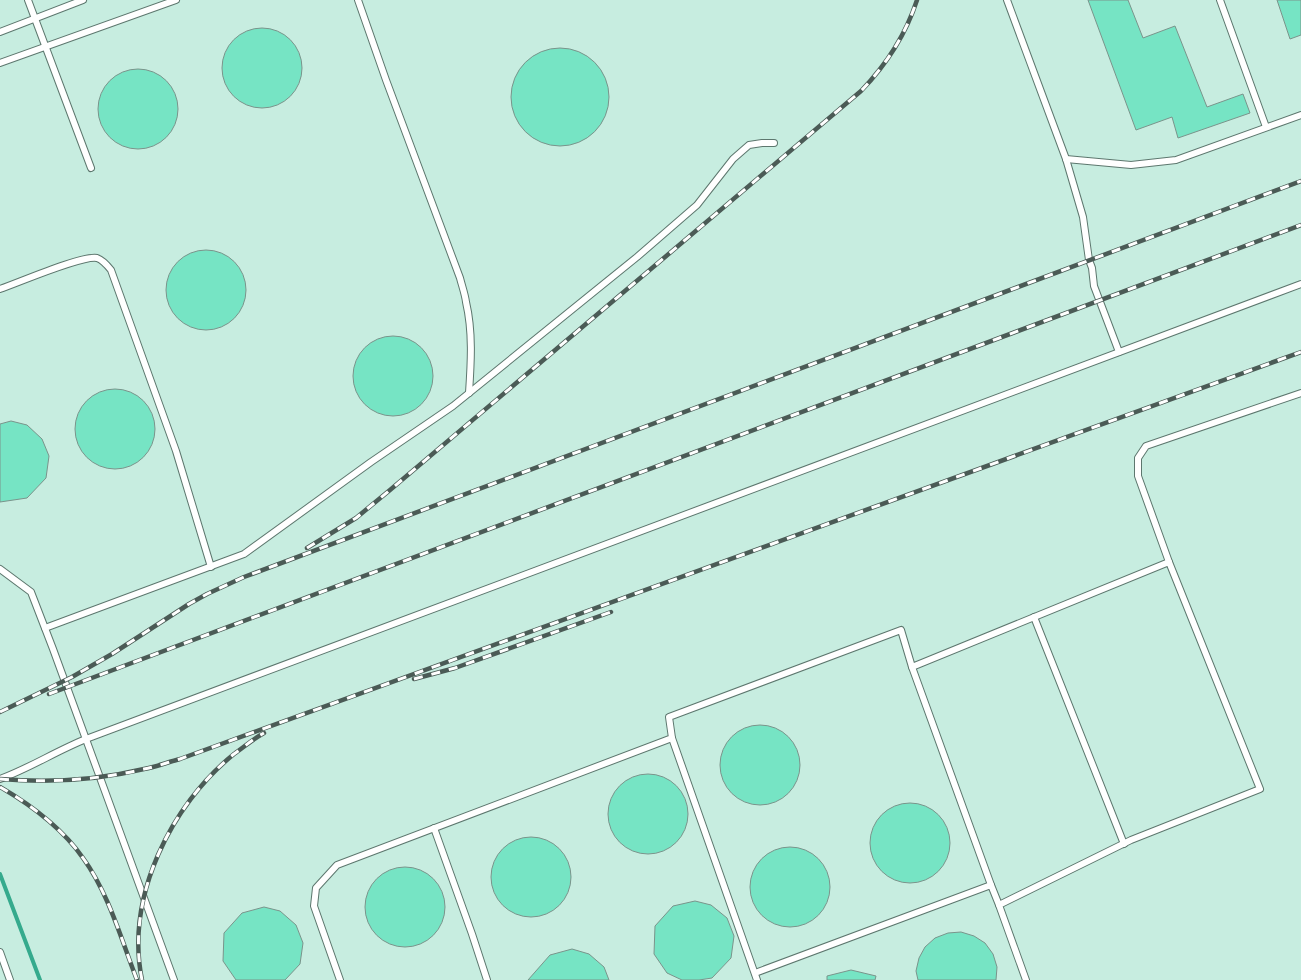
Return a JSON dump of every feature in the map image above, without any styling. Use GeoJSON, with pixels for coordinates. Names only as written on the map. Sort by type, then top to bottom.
{"type":"FeatureCollection","features":[{"type":"Feature","properties":{"kind":"lane"},"geometry":{"type":"LineString","coordinates":[[28,0],[91,168]]}},
{"type":"Feature","properties":{"kind":"lane"},"geometry":{"type":"LineString","coordinates":[[0,32],[83,0]]}},
{"type":"Feature","properties":{"kind":"lane"},"geometry":{"type":"LineString","coordinates":[[0,63],[176,0]]}},
{"type":"Feature","properties":{"kind":"lane"},"geometry":{"type":"LineString","coordinates":[[358,0],[386,80],[460,278],[467,303],[470,337],[471,364],[469,393]]}},
{"type":"Feature","properties":{"kind":"lane"},"geometry":{"type":"LineString","coordinates":[[1007,0],[1066,159],[1083,217],[1094,286],[1119,352]]}},
{"type":"Feature","properties":{"kind":"lane"},"geometry":{"type":"LineString","coordinates":[[1220,0],[1266,127]]}},
{"type":"Feature","properties":{"kind":"lane"},"geometry":{"type":"LineString","coordinates":[[1066,159],[1131,164],[1176,160],[1301,115]]}},
{"type":"Feature","properties":{"kind":"lane"},"geometry":{"type":"LineString","coordinates":[[45,628],[244,554],[371,462],[454,406],[637,257],[697,206],[733,159],[749,146],[762,143],[774,143]]}},
{"type":"Feature","properties":{"kind":"lane"},"geometry":{"type":"LineString","coordinates":[[0,289],[80,260],[95,258],[105,263],[111,270],[176,451],[211,567]]}},
{"type":"Feature","properties":{"kind":"lane"},"geometry":{"type":"LineString","coordinates":[[0,779],[15,773],[69,745],[1301,284]]}},
{"type":"Feature","properties":{"kind":"lane"},"geometry":{"type":"LineString","coordinates":[[999,905],[1124,844],[1260,789],[1169,562],[1138,476],[1138,458],[1146,446],[1301,392]]}},
{"type":"Feature","properties":{"kind":"lane"},"geometry":{"type":"LineString","coordinates":[[912,666],[1169,562]]}},
{"type":"Feature","properties":{"kind":"lane"},"geometry":{"type":"LineString","coordinates":[[0,569],[31,592],[174,980]]}},
{"type":"Feature","properties":{"kind":"lane"},"geometry":{"type":"LineString","coordinates":[[1034,617],[1124,844]]}},
{"type":"Feature","properties":{"kind":"lane"},"geometry":{"type":"LineString","coordinates":[[757,980],[672,738],[669,717],[901,630],[912,666],[1026,980]]}},
{"type":"Feature","properties":{"kind":"lane"},"geometry":{"type":"LineString","coordinates":[[340,980],[314,906],[316,888],[337,865],[672,738]]}},
{"type":"Feature","properties":{"kind":"lane"},"geometry":{"type":"LineString","coordinates":[[434,828],[487,980]]}},
{"type":"Feature","properties":{"kind":"lane"},"geometry":{"type":"LineString","coordinates":[[755,973],[991,885]]}},
{"type":"Feature","properties":{"kind":"lane"},"geometry":{"type":"LineString","coordinates":[[0,952],[10,980]]}},
{"type":"Feature","properties":{"kind":"shaded area"},"geometry":{"type":"Polygon","coordinates":[[[0,0],[1301,0],[1301,980],[0,980],[0,0]]]}},
{"type":"Feature","properties":{"kind":"building"},"geometry":{"type":"Polygon","coordinates":[[[1088,0],[1128,0],[1143,38],[1175,26],[1207,107],[1243,94],[1250,113],[1178,138],[1172,117],[1136,130],[1088,0]]]}},
{"type":"Feature","properties":{"kind":"building"},"geometry":{"type":"Polygon","coordinates":[[[1277,0],[1301,0],[1301,35],[1290,39],[1277,0]]]}},
{"type":"Feature","properties":{"kind":"building"},"geometry":{"type":"Polygon","coordinates":[[[262,28],[277,31],[290,40],[299,53],[302,68],[299,83],[290,96],[277,105],[262,108],[247,105],[234,96],[225,83],[222,68],[225,53],[234,40],[247,31],[262,28]]]}},
{"type":"Feature","properties":{"kind":"building"},"geometry":{"type":"Polygon","coordinates":[[[560,48],[579,52],[594,63],[605,78],[609,97],[605,116],[594,131],[579,142],[560,146],[541,142],[526,131],[515,116],[511,97],[515,78],[526,63],[541,52],[560,48]]]}},
{"type":"Feature","properties":{"kind":"building"},"geometry":{"type":"Polygon","coordinates":[[[138,69],[153,72],[166,81],[175,94],[178,109],[175,124],[166,137],[153,146],[138,149],[123,146],[110,137],[101,124],[98,109],[101,94],[110,81],[123,72],[138,69]]]}},
{"type":"Feature","properties":{"kind":"building"},"geometry":{"type":"Polygon","coordinates":[[[206,250],[221,253],[234,262],[243,275],[246,290],[243,305],[234,318],[221,327],[206,330],[191,327],[178,318],[169,305],[166,290],[169,275],[178,262],[191,253],[206,250]]]}},
{"type":"Feature","properties":{"kind":"building"},"geometry":{"type":"Polygon","coordinates":[[[393,336],[408,339],[421,348],[430,361],[433,376],[430,391],[421,404],[408,413],[393,416],[378,413],[365,404],[356,391],[353,376],[356,361],[365,348],[378,339],[393,336]]]}},
{"type":"Feature","properties":{"kind":"building"},"geometry":{"type":"Polygon","coordinates":[[[115,389],[130,392],[143,401],[152,414],[155,429],[152,444],[143,457],[130,466],[115,469],[100,466],[87,457],[78,444],[75,429],[78,414],[87,401],[100,392],[115,389]]]}},
{"type":"Feature","properties":{"kind":"building"},"geometry":{"type":"Polygon","coordinates":[[[11,421],[27,425],[42,439],[49,456],[46,478],[27,498],[0,502],[0,424],[11,421]]]}},
{"type":"Feature","properties":{"kind":"building"},"geometry":{"type":"Polygon","coordinates":[[[760,725],[775,728],[788,737],[797,750],[800,765],[797,780],[788,793],[775,802],[760,805],[745,802],[732,793],[723,780],[720,765],[723,750],[732,737],[745,728],[760,725]]]}},
{"type":"Feature","properties":{"kind":"building"},"geometry":{"type":"Polygon","coordinates":[[[648,774],[663,777],[676,786],[685,799],[688,814],[685,829],[676,842],[663,851],[648,854],[633,851],[620,842],[611,829],[608,814],[611,799],[620,786],[633,777],[648,774]]]}},
{"type":"Feature","properties":{"kind":"building"},"geometry":{"type":"Polygon","coordinates":[[[910,803],[925,806],[938,815],[947,828],[950,843],[947,858],[938,871],[925,880],[910,883],[895,880],[882,871],[873,858],[870,843],[873,828],[882,815],[895,806],[910,803]]]}},
{"type":"Feature","properties":{"kind":"building"},"geometry":{"type":"Polygon","coordinates":[[[531,837],[546,840],[559,849],[568,862],[571,877],[568,892],[559,905],[546,914],[531,917],[516,914],[503,905],[494,892],[491,877],[494,862],[503,849],[516,840],[531,837]]]}},
{"type":"Feature","properties":{"kind":"building"},"geometry":{"type":"Polygon","coordinates":[[[790,847],[805,850],[818,859],[827,872],[830,887],[827,902],[818,915],[805,924],[790,927],[775,924],[762,915],[753,902],[750,887],[753,872],[762,859],[775,850],[790,847]]]}},
{"type":"Feature","properties":{"kind":"building"},"geometry":{"type":"Polygon","coordinates":[[[405,867],[420,870],[433,879],[442,892],[445,907],[442,922],[433,935],[420,944],[405,947],[390,944],[377,935],[368,922],[365,907],[368,892],[377,879],[390,870],[405,867]]]}},
{"type":"Feature","properties":{"kind":"building"},"geometry":{"type":"Polygon","coordinates":[[[695,901],[711,905],[727,918],[734,936],[731,958],[712,978],[682,980],[667,973],[654,954],[655,926],[673,906],[695,901]]]}},
{"type":"Feature","properties":{"kind":"building"},"geometry":{"type":"Polygon","coordinates":[[[264,907],[280,911],[296,925],[303,943],[300,964],[285,980],[236,980],[223,961],[224,933],[242,913],[264,907]]]}},
{"type":"Feature","properties":{"kind":"building"},"geometry":{"type":"Polygon","coordinates":[[[961,932],[974,936],[985,943],[993,954],[997,967],[996,980],[918,980],[916,971],[919,958],[925,947],[935,938],[948,933],[961,932]]]}},
{"type":"Feature","properties":{"kind":"building"},"geometry":{"type":"Polygon","coordinates":[[[572,949],[589,954],[604,967],[609,980],[528,980],[550,955],[572,949]]]}},
{"type":"Feature","properties":{"kind":"building"},"geometry":{"type":"Polygon","coordinates":[[[851,970],[876,976],[875,980],[827,980],[827,976],[851,970]]]}},
{"type":"Feature","properties":{"kind":"waterway"},"geometry":{"type":"LineString","coordinates":[[0,874],[40,980]]}},
{"type":"Feature","properties":{"kind":"railway"},"geometry":{"type":"LineString","coordinates":[[307,548],[356,518],[390,490],[861,91],[887,60],[901,37],[917,0]]}},
{"type":"Feature","properties":{"kind":"railway"},"geometry":{"type":"LineString","coordinates":[[0,712],[72,677],[112,654],[189,604],[244,577],[1301,181]]}},
{"type":"Feature","properties":{"kind":"railway"},"geometry":{"type":"LineString","coordinates":[[49,694],[1301,225]]}},
{"type":"Feature","properties":{"kind":"railway"},"geometry":{"type":"LineString","coordinates":[[0,779],[36,781],[73,780],[127,773],[180,759],[1301,352]]}},
{"type":"Feature","properties":{"kind":"railway"},"geometry":{"type":"LineString","coordinates":[[414,679],[455,668],[611,612]]}},
{"type":"Feature","properties":{"kind":"railway"},"geometry":{"type":"LineString","coordinates":[[142,980],[138,949],[140,917],[147,885],[158,855],[173,826],[191,799],[211,775],[234,754],[264,733]]}},
{"type":"Feature","properties":{"kind":"railway"},"geometry":{"type":"LineString","coordinates":[[0,787],[23,801],[56,827],[83,858],[100,886],[120,933],[137,980]]}}]}
